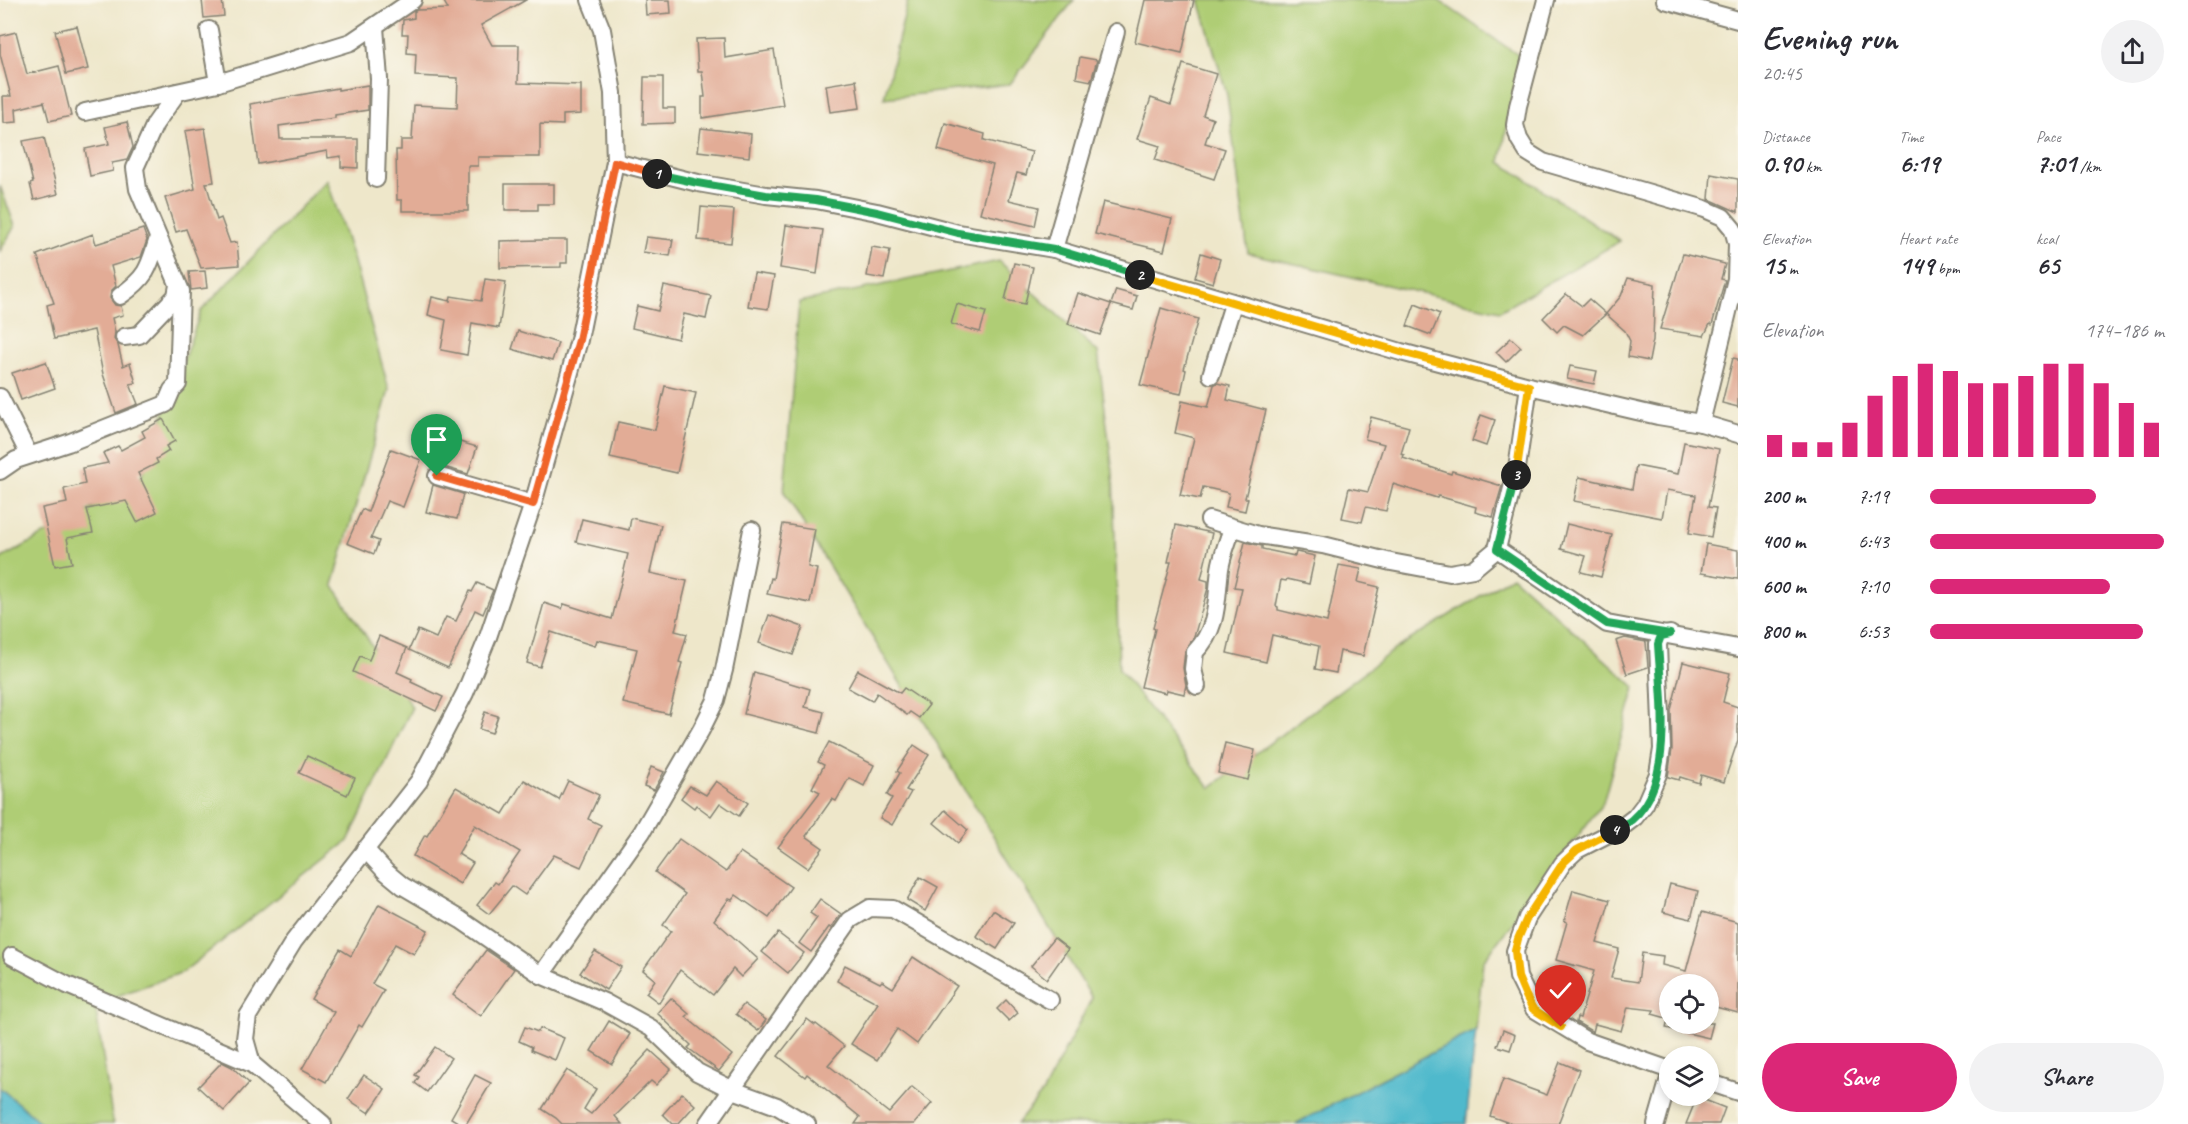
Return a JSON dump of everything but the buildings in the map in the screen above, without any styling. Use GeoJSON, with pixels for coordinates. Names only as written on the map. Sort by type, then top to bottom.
{"type":"FeatureCollection","features":[{"type":"Feature","properties":{"kind":"street"},"geometry":{"type":"LineString","coordinates":[[86,112],[218,83],[351,42],[413,0]]}},
{"type":"Feature","properties":{"kind":"street"},"geometry":{"type":"LineString","coordinates":[[252,1064],[245,1039],[248,1016],[294,941],[419,781],[465,693],[488,637],[533,504],[579,340],[615,162],[612,93],[602,30],[590,0]]}},
{"type":"Feature","properties":{"kind":"street"},"geometry":{"type":"LineString","coordinates":[[1546,0],[1515,125],[1519,139],[1527,152],[1543,162],[1705,209],[1723,217],[1733,229],[1737,244],[1737,278],[1701,423]]}},
{"type":"Feature","properties":{"kind":"street"},"geometry":{"type":"LineString","coordinates":[[1665,0],[1738,20]]}},
{"type":"Feature","properties":{"kind":"street"},"geometry":{"type":"LineString","coordinates":[[375,27],[379,79],[375,179]]}},
{"type":"Feature","properties":{"kind":"street"},"geometry":{"type":"LineString","coordinates":[[209,30],[218,83]]}},
{"type":"Feature","properties":{"kind":"street"},"geometry":{"type":"LineString","coordinates":[[1054,249],[1116,32]]}},
{"type":"Feature","properties":{"kind":"street"},"geometry":{"type":"LineString","coordinates":[[0,471],[16,460],[113,426],[166,404],[172,390],[178,384],[181,301],[179,284],[138,189],[135,168],[155,124],[177,93]]}},
{"type":"Feature","properties":{"kind":"street"},"geometry":{"type":"LineString","coordinates":[[615,162],[698,183],[766,195],[816,200],[877,212],[958,233],[1054,249],[1401,352],[1529,386],[1658,416],[1701,423],[1738,434]]}},
{"type":"Feature","properties":{"kind":"street"},"geometry":{"type":"LineString","coordinates":[[120,296],[136,284],[147,271],[158,238]]}},
{"type":"Feature","properties":{"kind":"street"},"geometry":{"type":"LineString","coordinates":[[124,337],[139,335],[176,296],[179,284]]}},
{"type":"Feature","properties":{"kind":"street"},"geometry":{"type":"LineString","coordinates":[[1211,375],[1233,304]]}},
{"type":"Feature","properties":{"kind":"street"},"geometry":{"type":"LineString","coordinates":[[1209,520],[1258,535],[1323,545],[1391,562],[1450,573],[1473,569],[1497,549],[1517,468],[1529,386]]}},
{"type":"Feature","properties":{"kind":"street"},"geometry":{"type":"LineString","coordinates":[[0,397],[29,455]]}},
{"type":"Feature","properties":{"kind":"street"},"geometry":{"type":"LineString","coordinates":[[437,476],[533,504]]}},
{"type":"Feature","properties":{"kind":"street"},"geometry":{"type":"LineString","coordinates":[[1197,686],[1193,669],[1195,652],[1204,643],[1211,628],[1219,599],[1220,567],[1232,528]]}},
{"type":"Feature","properties":{"kind":"street"},"geometry":{"type":"LineString","coordinates":[[542,975],[642,832],[716,700],[752,530]]}},
{"type":"Feature","properties":{"kind":"street"},"geometry":{"type":"LineString","coordinates":[[1497,549],[1607,624],[1738,648]]}},
{"type":"Feature","properties":{"kind":"street"},"geometry":{"type":"LineString","coordinates":[[1659,1066],[1587,1041],[1533,1009],[1518,977],[1515,951],[1527,918],[1563,863],[1577,850],[1602,835],[1622,827],[1635,817],[1645,804],[1658,774],[1662,749],[1658,644],[1661,636],[1670,634]]}},
{"type":"Feature","properties":{"kind":"street"},"geometry":{"type":"LineString","coordinates":[[365,849],[386,872],[403,886],[460,920],[542,975],[604,1002],[651,1028],[697,1072],[733,1090],[777,1106],[807,1124]]}},
{"type":"Feature","properties":{"kind":"street"},"geometry":{"type":"LineString","coordinates":[[708,1124],[850,920],[870,908],[893,909],[1050,1000]]}},
{"type":"Feature","properties":{"kind":"street"},"geometry":{"type":"LineString","coordinates":[[12,956],[67,986],[252,1064],[323,1124]]}},
{"type":"Feature","properties":{"kind":"street"},"geometry":{"type":"LineString","coordinates":[[1719,1086],[1738,1092]]}},
{"type":"Feature","properties":{"kind":"street"},"geometry":{"type":"LineString","coordinates":[[1656,1124],[1661,1106]]}},
{"type":"Feature","properties":{"kind":"green space"},"geometry":{"type":"Polygon","coordinates":[[[908,0],[1074,0],[1010,84],[884,98],[908,0]]]}},
{"type":"Feature","properties":{"kind":"green space"},"geometry":{"type":"Polygon","coordinates":[[[1199,0],[1438,0],[1521,57],[1500,162],[1620,241],[1500,311],[1248,253],[1227,95],[1199,0]]]}},
{"type":"Feature","properties":{"kind":"green space"},"geometry":{"type":"Polygon","coordinates":[[[327,180],[353,258],[389,390],[333,585],[412,707],[348,841],[183,972],[95,1004],[113,1124],[42,1124],[0,1088],[0,559],[139,483],[201,311],[327,180]]]}},
{"type":"Feature","properties":{"kind":"green space"},"geometry":{"type":"Polygon","coordinates":[[[0,186],[15,226],[0,251],[0,186]]]}},
{"type":"Feature","properties":{"kind":"green space"},"geometry":{"type":"Polygon","coordinates":[[[999,261],[1098,352],[1113,474],[1119,669],[1210,788],[1395,649],[1512,576],[1635,687],[1603,803],[1483,961],[1476,1030],[1295,1124],[1017,1124],[1043,1092],[1092,998],[784,492],[799,302],[999,261]]]}},
{"type":"Feature","properties":{"kind":"water"},"geometry":{"type":"Polygon","coordinates":[[[1476,1030],[1466,1124],[1295,1124],[1476,1030]]]}},
{"type":"Feature","properties":{"kind":"water"},"geometry":{"type":"Polygon","coordinates":[[[0,1088],[42,1124],[0,1124],[0,1088]]]}},
{"type":"Feature","properties":{"kind":"route"},"geometry":{"type":"LineString","coordinates":[[437,476],[533,504],[579,340],[615,162],[698,183],[766,195],[816,200],[877,212],[958,233],[1054,249],[1233,304],[1529,386],[1517,468],[1497,549],[1607,624],[1670,634],[1661,636],[1658,644],[1662,749],[1658,774],[1645,804],[1635,817],[1622,827],[1602,835],[1577,850],[1563,863],[1527,918],[1518,939],[1515,951],[1518,977],[1526,996],[1533,1009],[1561,1027]]}}]}
